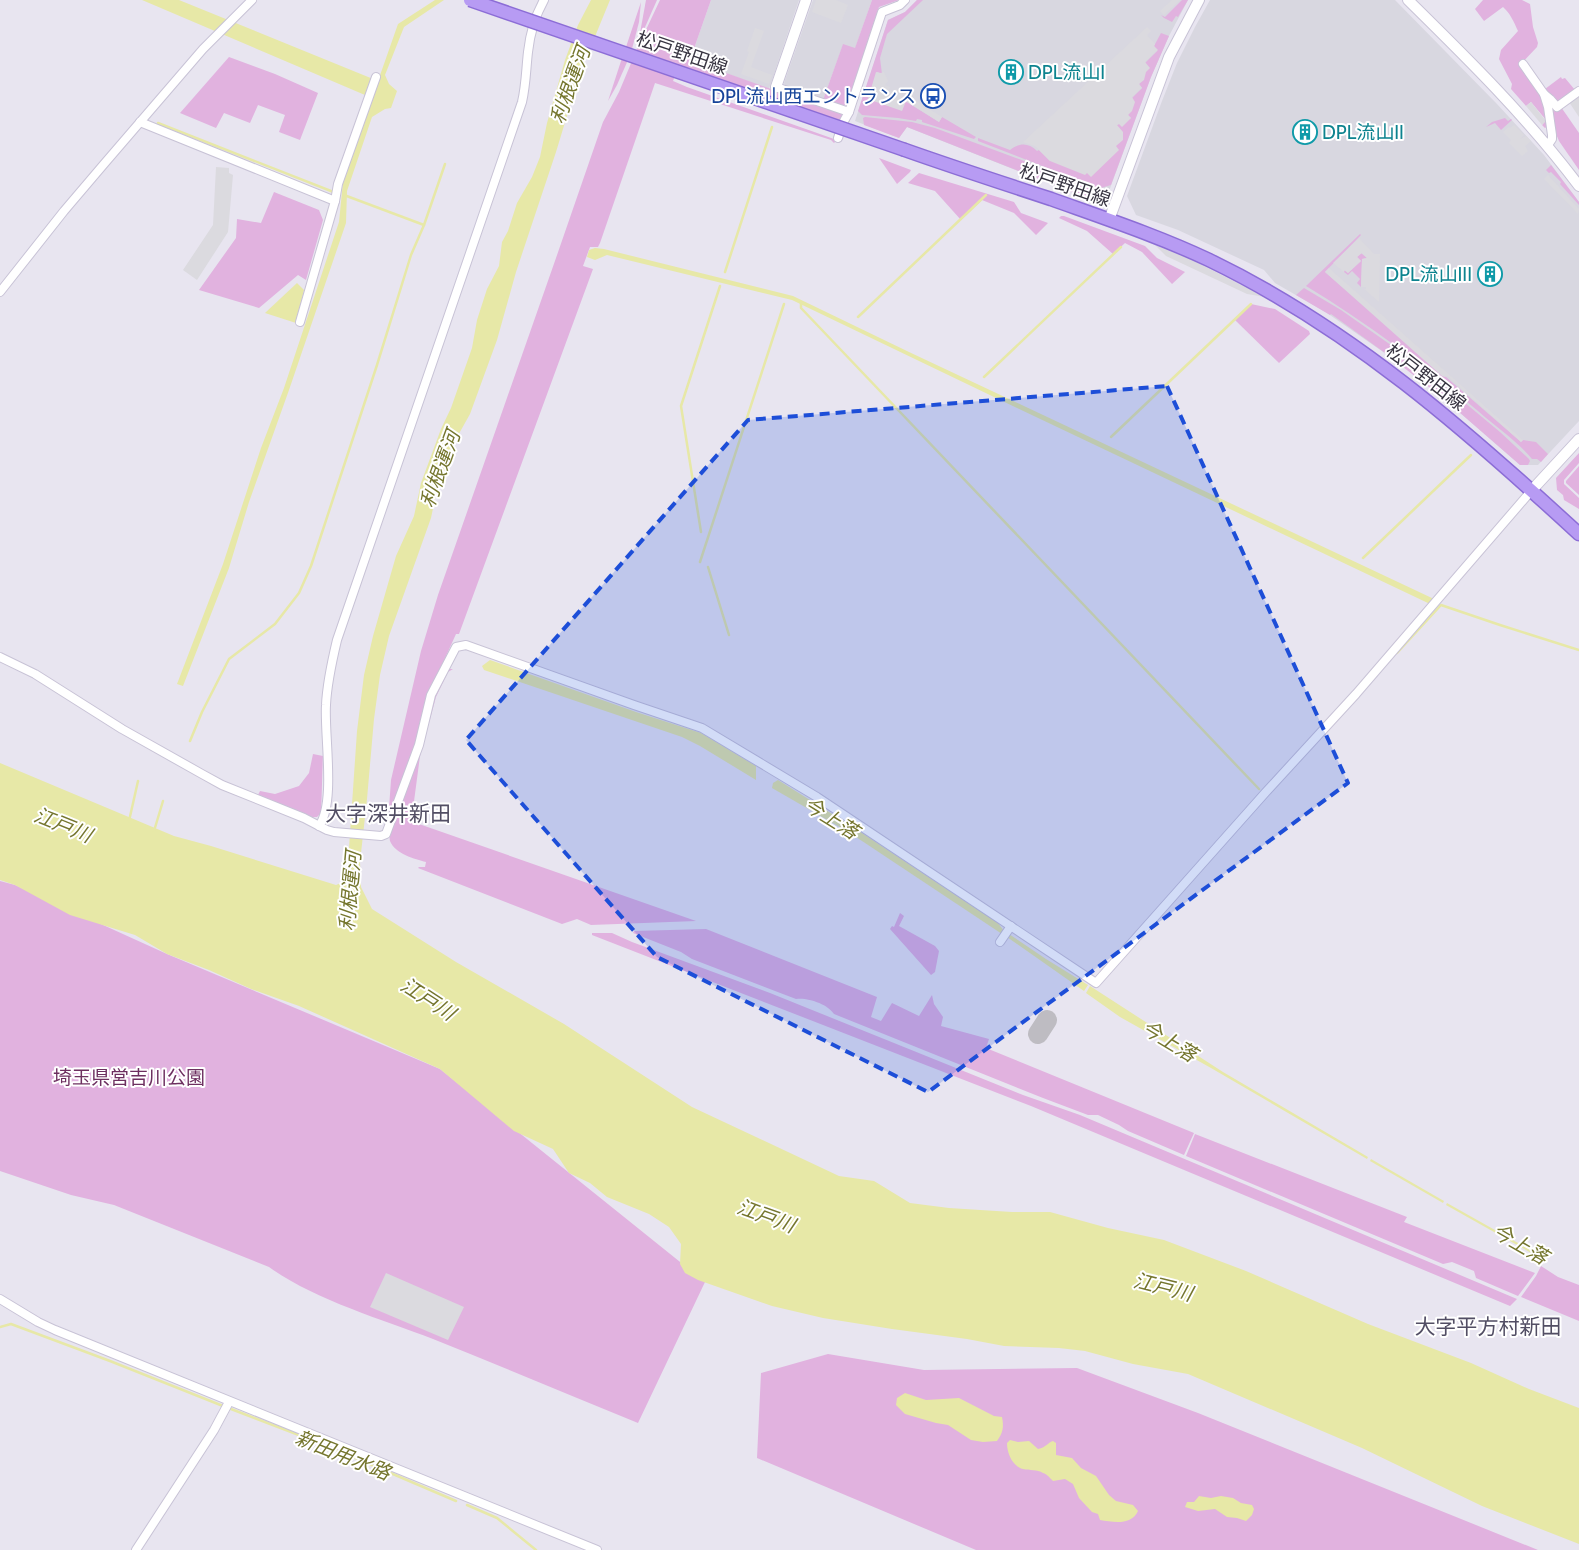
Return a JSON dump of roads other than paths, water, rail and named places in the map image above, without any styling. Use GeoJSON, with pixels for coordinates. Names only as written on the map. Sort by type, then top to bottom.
{"type":"FeatureCollection","features":[{"type":"Feature","properties":{"kind":"main road","name":"松戸野田線"},"geometry":{"type":"LineString","coordinates":[[470,0],[1109,220],[1165,241],[1216,264],[1288,303],[1372,358],[1442,412],[1532,490],[1579,534]]}},
{"type":"Feature","properties":{"kind":"street"},"geometry":{"type":"LineString","coordinates":[[0,292],[64,211],[140,122],[216,36],[252,0]]}},
{"type":"Feature","properties":{"kind":"street"},"geometry":{"type":"LineString","coordinates":[[319,826],[324,817],[328,790],[326,705],[337,640],[522,102],[526,88],[531,33],[538,10],[544,0]]}},
{"type":"Feature","properties":{"kind":"street"},"geometry":{"type":"LineString","coordinates":[[806,0],[776,87],[849,112]]}},
{"type":"Feature","properties":{"kind":"street"},"geometry":{"type":"LineString","coordinates":[[838,138],[849,112],[882,12],[900,5],[905,0]]}},
{"type":"Feature","properties":{"kind":"street"},"geometry":{"type":"LineString","coordinates":[[1109,220],[1166,64],[1180,33],[1199,0]]}},
{"type":"Feature","properties":{"kind":"street"},"geometry":{"type":"LineString","coordinates":[[1408,0],[1482,74],[1548,145],[1579,186]]}},
{"type":"Feature","properties":{"kind":"street"},"geometry":{"type":"LineString","coordinates":[[1523,64],[1544,94],[1552,135],[1548,145]]}},
{"type":"Feature","properties":{"kind":"street"},"geometry":{"type":"LineString","coordinates":[[300,322],[336,202],[338,184],[376,77]]}},
{"type":"Feature","properties":{"kind":"street"},"geometry":{"type":"LineString","coordinates":[[1544,94],[1557,107],[1579,91]]}},
{"type":"Feature","properties":{"kind":"street"},"geometry":{"type":"LineString","coordinates":[[140,122],[336,202]]}},
{"type":"Feature","properties":{"kind":"street"},"geometry":{"type":"LineString","coordinates":[[0,657],[35,674],[122,729],[202,774],[334,832],[384,836],[419,745],[431,695],[456,647],[466,645],[702,728],[817,797],[1005,934],[1096,983],[1362,687],[1532,490],[1579,439]]}},
{"type":"Feature","properties":{"kind":"street"},"geometry":{"type":"LineString","coordinates":[[0,1299],[55,1330],[597,1550]]}},
{"type":"Feature","properties":{"kind":"street"},"geometry":{"type":"LineString","coordinates":[[136,1550],[214,1430],[229,1402]]}},
{"type":"Feature","properties":{"kind":"water"},"geometry":{"type":"Polygon","coordinates":[[[142,0],[179,0],[378,81],[398,24],[435,0],[444,0],[404,27],[385,75],[389,84],[397,91],[391,108],[385,109],[372,117],[347,191],[346,223],[249,502],[229,568],[183,686],[177,684],[223,564],[339,222],[343,182],[372,98],[142,0]]]}},
{"type":"Feature","properties":{"kind":"water"},"geometry":{"type":"Polygon","coordinates":[[[591,0],[610,0],[580,73],[516,272],[497,340],[470,414],[456,439],[436,494],[431,518],[389,636],[380,675],[374,719],[360,862],[361,887],[372,909],[456,962],[564,1024],[692,1107],[839,1176],[874,1181],[910,1203],[949,1208],[1012,1212],[1050,1212],[1108,1228],[1164,1240],[1246,1271],[1368,1324],[1471,1363],[1529,1389],[1579,1408],[1579,1544],[1482,1506],[1362,1448],[1188,1374],[1133,1364],[1085,1351],[1004,1346],[823,1318],[772,1306],[698,1280],[685,1273],[680,1264],[681,1244],[669,1227],[649,1214],[607,1197],[590,1183],[569,1173],[553,1149],[514,1131],[440,1069],[299,1006],[251,989],[167,954],[135,935],[70,915],[15,885],[0,880],[0,763],[174,836],[336,885],[343,882],[348,863],[357,731],[364,675],[373,636],[396,556],[414,516],[421,483],[451,408],[472,348],[477,320],[487,289],[499,266],[502,242],[508,231],[517,203],[532,177],[540,157],[547,123],[565,60],[578,25],[591,0]]]}},
{"type":"Feature","properties":{"kind":"water"},"geometry":{"type":"Polygon","coordinates":[[[595,248],[793,296],[1434,599],[1430,604],[792,300],[607,255],[595,260],[587,257],[589,250],[595,248]]]}},
{"type":"Feature","properties":{"kind":"water"},"geometry":{"type":"Polygon","coordinates":[[[297,283],[304,290],[296,323],[265,313],[297,283]]]}},
{"type":"Feature","properties":{"kind":"water"},"geometry":{"type":"Polygon","coordinates":[[[490,660],[701,733],[756,766],[756,780],[682,737],[484,670],[482,666],[490,660]]]}},
{"type":"Feature","properties":{"kind":"water","name":"今上落"},"geometry":{"type":"Polygon","coordinates":[[[778,780],[853,827],[850,833],[772,788],[773,783],[778,780]]]}},
{"type":"Feature","properties":{"kind":"water"},"geometry":{"type":"Polygon","coordinates":[[[856,829],[998,923],[1004,931],[1002,934],[853,835],[856,829]]]}},
{"type":"Feature","properties":{"kind":"water"},"geometry":{"type":"Polygon","coordinates":[[[1009,934],[1088,985],[1084,991],[1007,937],[1009,934]]]}},
{"type":"Feature","properties":{"kind":"water","name":"今上落"},"geometry":{"type":"Polygon","coordinates":[[[1090,986],[1223,1072],[1368,1157],[1367,1159],[1120,1017],[1086,993],[1090,986]]]}},
{"type":"Feature","properties":{"kind":"water"},"geometry":{"type":"Polygon","coordinates":[[[1371,1159],[1444,1201],[1443,1203],[1370,1161],[1371,1159]]]}},
{"type":"Feature","properties":{"kind":"water"},"geometry":{"type":"Polygon","coordinates":[[[1447,1203],[1543,1257],[1542,1259],[1446,1205],[1447,1203]]]}},
{"type":"Feature","properties":{"kind":"water"},"geometry":{"type":"Polygon","coordinates":[[[905,1393],[926,1400],[959,1398],[994,1416],[1002,1417],[1002,1433],[997,1441],[983,1442],[971,1440],[948,1425],[905,1414],[896,1405],[897,1398],[905,1393]]]}},
{"type":"Feature","properties":{"kind":"water"},"geometry":{"type":"Polygon","coordinates":[[[1010,1440],[1018,1442],[1029,1441],[1038,1449],[1053,1441],[1056,1443],[1056,1455],[1072,1458],[1081,1468],[1096,1476],[1109,1495],[1116,1501],[1133,1505],[1138,1511],[1135,1516],[1126,1521],[1100,1520],[1098,1514],[1092,1512],[1079,1498],[1073,1484],[1065,1479],[1053,1481],[1041,1472],[1023,1469],[1016,1465],[1008,1451],[1007,1443],[1010,1440]]]}},
{"type":"Feature","properties":{"kind":"water"},"geometry":{"type":"Polygon","coordinates":[[[1199,1496],[1233,1498],[1241,1503],[1252,1505],[1254,1509],[1252,1515],[1246,1521],[1227,1517],[1215,1509],[1198,1511],[1185,1507],[1187,1502],[1194,1502],[1199,1496]]]}},
{"type":"Feature","properties":{"kind":"waterway"},"geometry":{"type":"LineString","coordinates":[[158,123],[336,193]]}},
{"type":"Feature","properties":{"kind":"waterway"},"geometry":{"type":"LineString","coordinates":[[725,272],[772,127]]}},
{"type":"Feature","properties":{"kind":"waterway"},"geometry":{"type":"LineString","coordinates":[[190,741],[202,712],[229,659],[275,624],[299,593],[311,566],[411,255],[424,225],[445,164]]}},
{"type":"Feature","properties":{"kind":"waterway"},"geometry":{"type":"LineString","coordinates":[[344,195],[424,225]]}},
{"type":"Feature","properties":{"kind":"waterway"},"geometry":{"type":"LineString","coordinates":[[858,317],[986,195]]}},
{"type":"Feature","properties":{"kind":"waterway"},"geometry":{"type":"LineString","coordinates":[[984,377],[1121,247]]}},
{"type":"Feature","properties":{"kind":"waterway"},"geometry":{"type":"LineString","coordinates":[[701,532],[681,406],[720,286]]}},
{"type":"Feature","properties":{"kind":"waterway"},"geometry":{"type":"LineString","coordinates":[[801,302],[801,308],[1259,789]]}},
{"type":"Feature","properties":{"kind":"waterway"},"geometry":{"type":"LineString","coordinates":[[700,562],[784,304]]}},
{"type":"Feature","properties":{"kind":"waterway"},"geometry":{"type":"LineString","coordinates":[[1111,437],[1251,304]]}},
{"type":"Feature","properties":{"kind":"waterway"},"geometry":{"type":"LineString","coordinates":[[1363,558],[1471,455]]}},
{"type":"Feature","properties":{"kind":"waterway"},"geometry":{"type":"LineString","coordinates":[[708,567],[729,635]]}},
{"type":"Feature","properties":{"kind":"waterway"},"geometry":{"type":"LineString","coordinates":[[1397,653],[1441,605],[1579,650]]}},
{"type":"Feature","properties":{"kind":"waterway"},"geometry":{"type":"LineString","coordinates":[[129,821],[138,781]]}},
{"type":"Feature","properties":{"kind":"waterway"},"geometry":{"type":"LineString","coordinates":[[154,831],[163,801]]}},
{"type":"Feature","properties":{"kind":"waterway","name":"新田用水路"},"geometry":{"type":"LineString","coordinates":[[0,1327],[11,1324],[223,1406]]}},
{"type":"Feature","properties":{"kind":"waterway","name":"新田用水路"},"geometry":{"type":"LineString","coordinates":[[231,1409],[325,1445],[456,1501]]}},
{"type":"Feature","properties":{"kind":"waterway","name":"新田用水路"},"geometry":{"type":"LineString","coordinates":[[467,1505],[497,1518],[536,1550]]}},
{"type":"Feature","properties":{"kind":"place","name":"DPL流山I"},"geometry":{"type":"Point","coordinates":[1011,72]}},
{"type":"Feature","properties":{"kind":"place","name":"DPL流山西エントランス"},"geometry":{"type":"Point","coordinates":[933,96]}},
{"type":"Feature","properties":{"kind":"place","name":"DPL流山II"},"geometry":{"type":"Point","coordinates":[1305,132]}},
{"type":"Feature","properties":{"kind":"place","name":"DPL流山III"},"geometry":{"type":"Point","coordinates":[1490,274]}},
{"type":"Feature","properties":{"kind":"district","name":"大字深井新田"},"geometry":{"type":"Point","coordinates":[388,813]}},
{"type":"Feature","properties":{"kind":"district","name":"大字平方村新田"},"geometry":{"type":"Point","coordinates":[1488,1326]}},
{"type":"Feature","properties":{"kind":"water label","name":"利根運河"},"geometry":{"type":"Point","coordinates":[570,85]}},
{"type":"Feature","properties":{"kind":"water label","name":"利根運河"},"geometry":{"type":"Point","coordinates":[440,469]}},
{"type":"Feature","properties":{"kind":"water label","name":"江戸川"},"geometry":{"type":"Point","coordinates":[63,825]}},
{"type":"Feature","properties":{"kind":"water label","name":"利根運河"},"geometry":{"type":"Point","coordinates":[350,891]}},
{"type":"Feature","properties":{"kind":"water label","name":"江戸川"},"geometry":{"type":"Point","coordinates":[428,999]}},
{"type":"Feature","properties":{"kind":"water label","name":"江戸川"},"geometry":{"type":"Point","coordinates":[766,1216]}},
{"type":"Feature","properties":{"kind":"water label","name":"江戸川"},"geometry":{"type":"Point","coordinates":[1163,1287]}},
{"type":"Feature","properties":{"kind":"park label","name":"埼玉県営吉川公園"},"geometry":{"type":"Point","coordinates":[129,1077]}}]}
